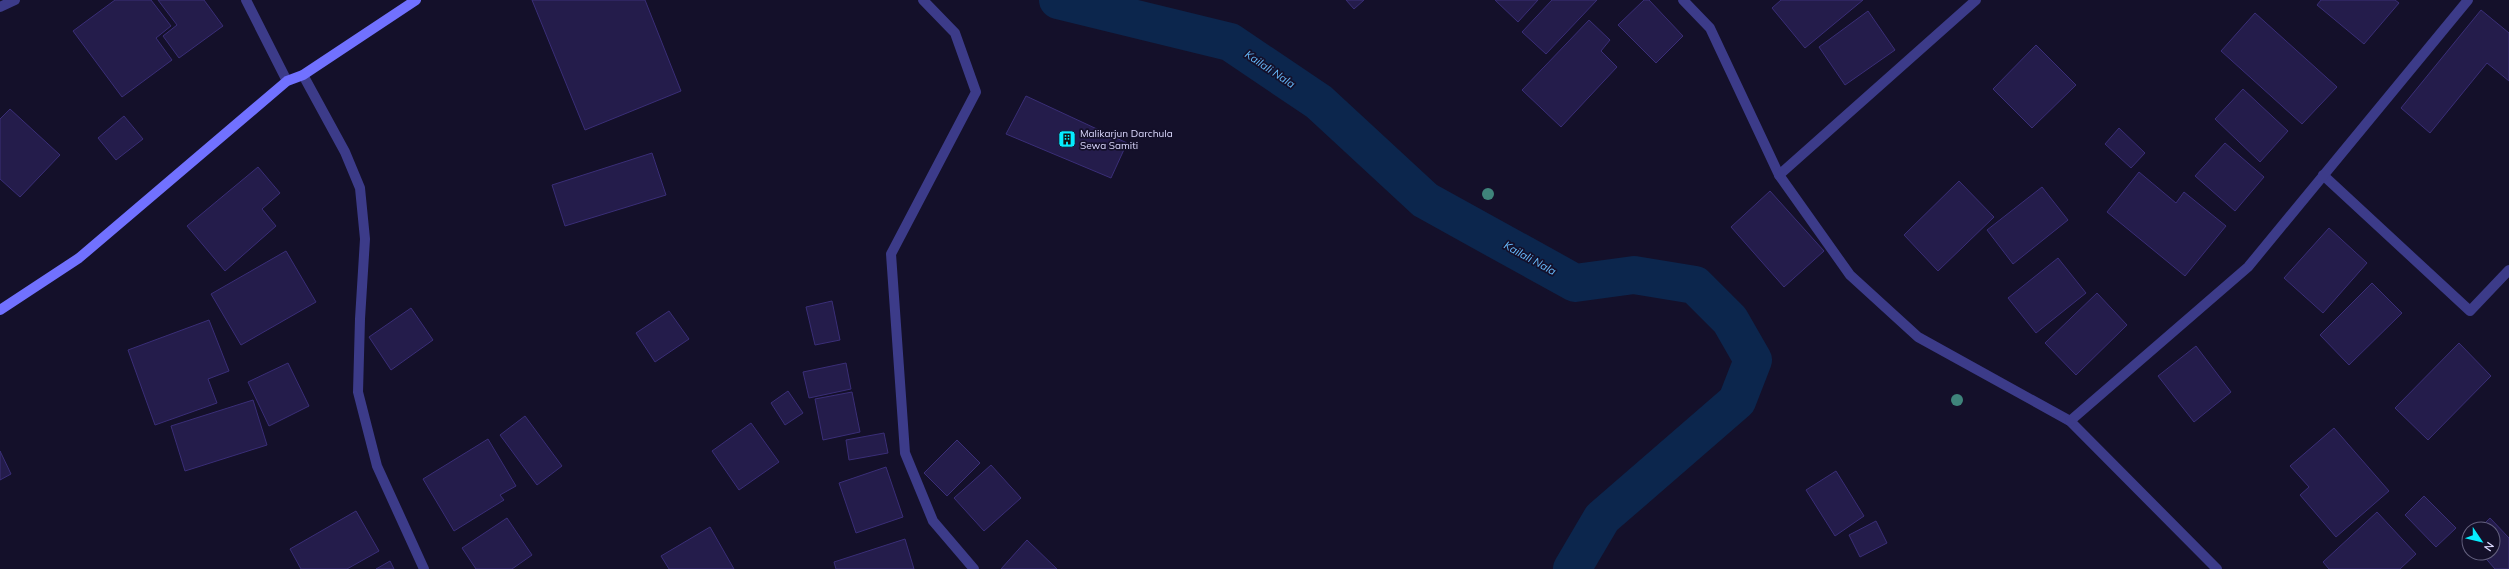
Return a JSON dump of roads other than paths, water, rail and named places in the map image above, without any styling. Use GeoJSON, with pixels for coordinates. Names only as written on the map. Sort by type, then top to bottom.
{"type":"FeatureCollection","features":[{"type":"Feature","properties":{"kind":"street"},"geometry":{"type":"LineString","coordinates":[[0,7],[15,0]]}},
{"type":"Feature","properties":{"kind":"street"},"geometry":{"type":"LineString","coordinates":[[246,0],[287,81]]}},
{"type":"Feature","properties":{"kind":"street"},"geometry":{"type":"LineString","coordinates":[[0,310],[79,258],[287,81],[303,75],[416,0]]}},
{"type":"Feature","properties":{"kind":"street"},"geometry":{"type":"LineString","coordinates":[[923,0],[955,33],[976,92],[891,254],[905,454],[933,521],[974,569]]}},
{"type":"Feature","properties":{"kind":"street"},"geometry":{"type":"LineString","coordinates":[[1683,0],[1710,28],[1779,174],[1850,275],[1918,337],[2070,421],[2217,569]]}},
{"type":"Feature","properties":{"kind":"street"},"geometry":{"type":"LineString","coordinates":[[1779,174],[1976,0]]}},
{"type":"Feature","properties":{"kind":"street"},"geometry":{"type":"LineString","coordinates":[[2070,421],[2248,267],[2468,0]]}},
{"type":"Feature","properties":{"kind":"street"},"geometry":{"type":"LineString","coordinates":[[303,75],[345,152],[360,188],[365,239],[360,319],[358,392],[377,466],[424,569]]}},
{"type":"Feature","properties":{"kind":"street"},"geometry":{"type":"LineString","coordinates":[[2323,175],[2470,310],[2509,270]]}},
{"type":"Feature","properties":{"kind":"waterway","name":"Kailali Nala"},"geometry":{"type":"LineString","coordinates":[[1058,0],[1230,42],[1319,102],[1425,200],[1575,283],[1634,275],[1695,285],[1730,320],[1753,360],[1737,401],[1602,518],[1572,569]]}},
{"type":"Feature","properties":{"kind":"place","name":"Malikarjun Darchula Sewa Samiti"},"geometry":{"type":"Point","coordinates":[1067,139]}}]}
